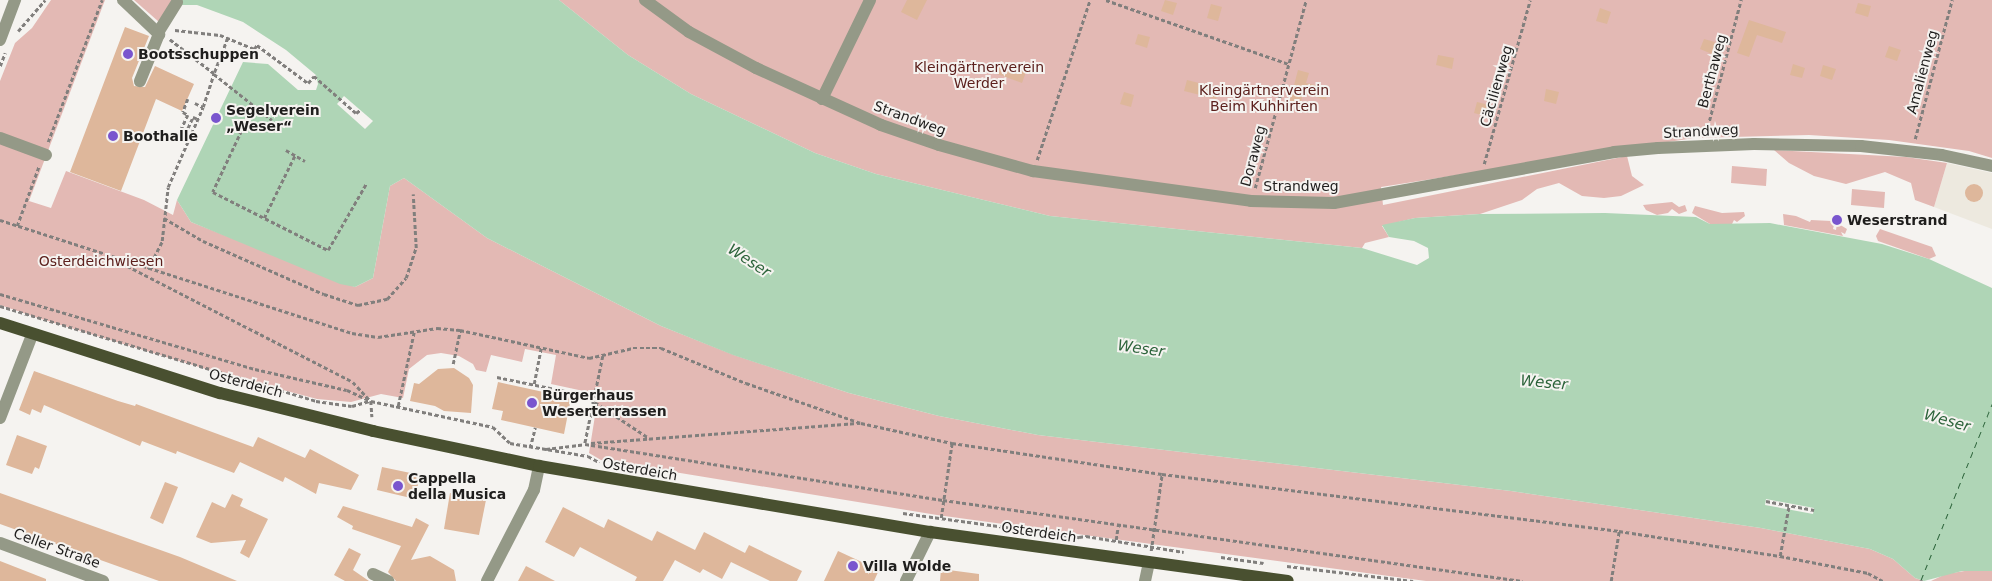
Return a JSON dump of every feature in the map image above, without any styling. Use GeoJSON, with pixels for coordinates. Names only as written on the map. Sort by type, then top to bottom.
{"type":"FeatureCollection","features":[{"type":"Feature","properties":{"kind":"main road","name":"Osterdeich"},"geometry":{"type":"LineString","coordinates":[[0,323],[32,335],[220,393],[373,431],[539,466],[934,533],[1288,581]]}},
{"type":"Feature","properties":{"kind":"street"},"geometry":{"type":"LineString","coordinates":[[3,44],[15,0]]}},
{"type":"Feature","properties":{"kind":"street","name":"Strandweg"},"geometry":{"type":"LineString","coordinates":[[645,0],[689,32],[822,99],[939,145],[1033,171],[1251,201],[1334,203],[1614,152],[1702,146],[1808,143],[1912,150],[1992,166]]}},
{"type":"Feature","properties":{"kind":"street"},"geometry":{"type":"LineString","coordinates":[[822,99],[870,0]]}},
{"type":"Feature","properties":{"kind":"street"},"geometry":{"type":"LineString","coordinates":[[120,1],[159,31]]}},
{"type":"Feature","properties":{"kind":"street"},"geometry":{"type":"LineString","coordinates":[[140,81],[159,31],[177,2]]}},
{"type":"Feature","properties":{"kind":"street"},"geometry":{"type":"LineString","coordinates":[[0,138],[45,155]]}},
{"type":"Feature","properties":{"kind":"street"},"geometry":{"type":"LineString","coordinates":[[0,418],[32,335]]}},
{"type":"Feature","properties":{"kind":"street"},"geometry":{"type":"LineString","coordinates":[[487,581],[534,490],[539,466]]}},
{"type":"Feature","properties":{"kind":"street"},"geometry":{"type":"LineString","coordinates":[[906,581],[934,533]]}},
{"type":"Feature","properties":{"kind":"street","name":"Celler Straße"},"geometry":{"type":"LineString","coordinates":[[0,543],[81,577],[103,581]]}},
{"type":"Feature","properties":{"kind":"street"},"geometry":{"type":"LineString","coordinates":[[1145,581],[1149,562]]}},
{"type":"Feature","properties":{"kind":"street"},"geometry":{"type":"LineString","coordinates":[[373,574],[388,581]]}},
{"type":"Feature","properties":{"kind":"path"},"geometry":{"type":"LineString","coordinates":[[16,34],[45,0]]}},
{"type":"Feature","properties":{"kind":"path"},"geometry":{"type":"LineString","coordinates":[[17,226],[102,0]]}},
{"type":"Feature","properties":{"kind":"path"},"geometry":{"type":"LineString","coordinates":[[1033,171],[1090,0]]}},
{"type":"Feature","properties":{"kind":"path"},"geometry":{"type":"LineString","coordinates":[[1106,0],[1288,64]]}},
{"type":"Feature","properties":{"kind":"path","name":"Doraweg"},"geometry":{"type":"LineString","coordinates":[[1251,201],[1306,0]]}},
{"type":"Feature","properties":{"kind":"path","name":"Cäcilienweg"},"geometry":{"type":"LineString","coordinates":[[1480,177],[1530,0]]}},
{"type":"Feature","properties":{"kind":"path","name":"Berthaweg"},"geometry":{"type":"LineString","coordinates":[[1702,146],[1741,0]]}},
{"type":"Feature","properties":{"kind":"path","name":"Amalienweg"},"geometry":{"type":"LineString","coordinates":[[1912,150],[1952,0]]}},
{"type":"Feature","properties":{"kind":"path"},"geometry":{"type":"LineString","coordinates":[[159,31],[190,30],[228,38],[254,49],[257,46],[308,83],[314,76],[356,113],[360,110]]}},
{"type":"Feature","properties":{"kind":"path"},"geometry":{"type":"LineString","coordinates":[[159,31],[253,107],[272,120]]}},
{"type":"Feature","properties":{"kind":"path"},"geometry":{"type":"LineString","coordinates":[[148,269],[162,241],[168,187],[203,107],[228,38]]}},
{"type":"Feature","properties":{"kind":"path"},"geometry":{"type":"LineString","coordinates":[[0,66],[3,44]]}},
{"type":"Feature","properties":{"kind":"path"},"geometry":{"type":"LineString","coordinates":[[188,99],[183,112],[188,115],[180,132],[185,134],[193,117],[198,119]]}},
{"type":"Feature","properties":{"kind":"path"},"geometry":{"type":"LineString","coordinates":[[195,104],[203,107]]}},
{"type":"Feature","properties":{"kind":"path"},"geometry":{"type":"LineString","coordinates":[[253,107],[213,192],[328,250],[366,184]]}},
{"type":"Feature","properties":{"kind":"path"},"geometry":{"type":"LineString","coordinates":[[286,150],[305,161]]}},
{"type":"Feature","properties":{"kind":"path"},"geometry":{"type":"LineString","coordinates":[[264,218],[295,155]]}},
{"type":"Feature","properties":{"kind":"path"},"geometry":{"type":"LineString","coordinates":[[164,218],[203,241],[324,294],[358,305],[387,299],[406,278],[416,248],[413,194]]}},
{"type":"Feature","properties":{"kind":"path"},"geometry":{"type":"LineString","coordinates":[[0,220],[352,333],[378,338],[414,331],[460,330],[589,358],[633,348],[661,348],[746,384],[861,423],[952,443],[1162,474],[1619,531],[1780,556],[1868,573],[1883,581]]}},
{"type":"Feature","properties":{"kind":"path"},"geometry":{"type":"LineString","coordinates":[[105,254],[353,382],[371,401],[373,431]]}},
{"type":"Feature","properties":{"kind":"path"},"geometry":{"type":"LineString","coordinates":[[0,294],[255,369],[347,390],[371,401],[493,427],[510,443],[530,448],[588,456],[601,462]]}},
{"type":"Feature","properties":{"kind":"path"},"geometry":{"type":"LineString","coordinates":[[0,306],[316,401],[352,406],[371,401]]}},
{"type":"Feature","properties":{"kind":"path"},"geometry":{"type":"LineString","coordinates":[[453,364],[460,330]]}},
{"type":"Feature","properties":{"kind":"path"},"geometry":{"type":"LineString","coordinates":[[398,406],[414,331]]}},
{"type":"Feature","properties":{"kind":"path"},"geometry":{"type":"LineString","coordinates":[[534,384],[541,348]]}},
{"type":"Feature","properties":{"kind":"path"},"geometry":{"type":"LineString","coordinates":[[585,444],[603,356]]}},
{"type":"Feature","properties":{"kind":"path"},"geometry":{"type":"LineString","coordinates":[[497,377],[584,394],[650,439]]}},
{"type":"Feature","properties":{"kind":"path"},"geometry":{"type":"LineString","coordinates":[[542,450],[585,444],[861,423]]}},
{"type":"Feature","properties":{"kind":"path"},"geometry":{"type":"LineString","coordinates":[[530,448],[535,428]]}},
{"type":"Feature","properties":{"kind":"path"},"geometry":{"type":"LineString","coordinates":[[934,533],[943,500],[952,443]]}},
{"type":"Feature","properties":{"kind":"path"},"geometry":{"type":"LineString","coordinates":[[585,444],[943,500],[1522,581]]}},
{"type":"Feature","properties":{"kind":"path"},"geometry":{"type":"LineString","coordinates":[[1152,546],[1162,474]]}},
{"type":"Feature","properties":{"kind":"path"},"geometry":{"type":"LineString","coordinates":[[1766,501],[1814,510]]}},
{"type":"Feature","properties":{"kind":"path"},"geometry":{"type":"LineString","coordinates":[[1780,556],[1789,505]]}},
{"type":"Feature","properties":{"kind":"path"},"geometry":{"type":"LineString","coordinates":[[1116,540],[1118,525]]}},
{"type":"Feature","properties":{"kind":"path"},"geometry":{"type":"LineString","coordinates":[[1611,581],[1619,531]]}},
{"type":"Feature","properties":{"kind":"path"},"geometry":{"type":"LineString","coordinates":[[1079,538],[1116,540],[1182,552]]}},
{"type":"Feature","properties":{"kind":"path"},"geometry":{"type":"LineString","coordinates":[[1232,558],[1273,564]]}},
{"type":"Feature","properties":{"kind":"path"},"geometry":{"type":"LineString","coordinates":[[1283,566],[1412,581]]}},
{"type":"Feature","properties":{"kind":"shaded area"},"geometry":{"type":"Polygon","coordinates":[[[1947,163],[1992,173],[1992,229],[1934,207],[1947,163]]]}},
{"type":"Feature","properties":{"kind":"green space","name":"Osterdeichwiesen"},"geometry":{"type":"Polygon","coordinates":[[[51,0],[105,0],[29,201],[51,208],[66,171],[144,200],[173,215],[177,200],[191,222],[355,287],[373,278],[390,186],[404,178],[487,238],[661,326],[734,355],[849,393],[939,416],[1038,435],[1511,491],[1761,528],[1870,549],[1893,559],[1915,578],[1924,581],[1426,581],[937,515],[601,460],[589,453],[598,397],[588,392],[551,384],[556,355],[525,349],[522,362],[491,355],[486,372],[476,370],[473,364],[459,356],[441,353],[427,355],[409,369],[403,398],[381,394],[351,402],[317,399],[219,373],[38,318],[0,305],[0,81],[15,43],[32,28],[51,0]]]}},
{"type":"Feature","properties":{"kind":"green space"},"geometry":{"type":"Polygon","coordinates":[[[134,0],[174,0],[159,22],[134,0]]]}},
{"type":"Feature","properties":{"kind":"green space","name":"Kleingärtnerverein Beim Kuhhirten"},"geometry":{"type":"Polygon","coordinates":[[[559,0],[1992,0],[1992,158],[1969,151],[1889,140],[1809,135],[1694,138],[1381,187],[1383,205],[1627,156],[1632,176],[1644,185],[1621,196],[1604,198],[1582,196],[1559,183],[1537,189],[1522,200],[1480,214],[1415,218],[1382,226],[1389,237],[1365,243],[1362,248],[1050,216],[876,174],[815,153],[691,94],[628,55],[559,0]]]}},
{"type":"Feature","properties":{"kind":"green space"},"geometry":{"type":"Polygon","coordinates":[[[1774,150],[1906,157],[1947,163],[1934,207],[1915,200],[1911,183],[1885,172],[1846,184],[1814,176],[1789,163],[1774,150]]]}},
{"type":"Feature","properties":{"kind":"green space"},"geometry":{"type":"Polygon","coordinates":[[[1732,166],[1767,169],[1766,186],[1731,183],[1732,166]]]}},
{"type":"Feature","properties":{"kind":"green space"},"geometry":{"type":"Polygon","coordinates":[[[1852,189],[1885,192],[1884,208],[1851,205],[1852,189]]]}},
{"type":"Feature","properties":{"kind":"green space"},"geometry":{"type":"Polygon","coordinates":[[[1672,202],[1679,207],[1685,205],[1687,211],[1679,214],[1672,209],[1668,213],[1657,215],[1646,210],[1643,205],[1672,202]]]}},
{"type":"Feature","properties":{"kind":"green space"},"geometry":{"type":"Polygon","coordinates":[[[1695,206],[1722,213],[1744,212],[1745,216],[1737,222],[1734,220],[1732,224],[1710,224],[1692,213],[1695,206]]]}},
{"type":"Feature","properties":{"kind":"green space"},"geometry":{"type":"Polygon","coordinates":[[[1783,214],[1796,216],[1810,222],[1811,220],[1831,221],[1834,225],[1833,229],[1836,230],[1837,223],[1847,229],[1845,234],[1841,232],[1843,236],[1784,225],[1783,214]]]}},
{"type":"Feature","properties":{"kind":"green space"},"geometry":{"type":"Polygon","coordinates":[[[1880,229],[1932,247],[1936,256],[1929,259],[1878,241],[1876,236],[1880,229]]]}},
{"type":"Feature","properties":{"kind":"green space"},"geometry":{"type":"Polygon","coordinates":[[[1977,569],[1992,571],[1992,581],[1931,581],[1946,574],[1977,569]]]}},
{"type":"Feature","properties":{"kind":"water","name":"Weser"},"geometry":{"type":"Polygon","coordinates":[[[174,0],[559,0],[628,55],[691,94],[815,153],[876,174],[1050,216],[1362,248],[1417,265],[1429,258],[1428,248],[1414,241],[1389,237],[1382,225],[1415,218],[1480,214],[1605,213],[1696,217],[1710,224],[1770,223],[1882,244],[1929,259],[1992,288],[1992,571],[1962,571],[1924,581],[1915,578],[1893,559],[1870,549],[1761,528],[1511,491],[1038,435],[939,416],[849,393],[733,355],[661,326],[487,238],[404,178],[390,186],[373,278],[355,287],[340,284],[191,222],[177,200],[243,62],[268,64],[298,90],[316,90],[318,84],[316,75],[286,50],[243,22],[197,5],[180,5],[174,0]]]}},
{"type":"Feature","properties":{"kind":"pier"},"geometry":{"type":"Polygon","coordinates":[[[344,96],[373,121],[365,129],[337,104],[344,96]]]}},
{"type":"Feature","properties":{"kind":"pier"},"geometry":{"type":"Polygon","coordinates":[[[1766,499],[1814,508],[1813,514],[1765,505],[1766,499]]]}},
{"type":"Feature","properties":{"kind":"building"},"geometry":{"type":"Polygon","coordinates":[[[907,0],[927,0],[917,20],[901,12],[907,0]]]}},
{"type":"Feature","properties":{"kind":"building"},"geometry":{"type":"Polygon","coordinates":[[[1165,0],[1177,3],[1173,15],[1161,11],[1165,0]]]}},
{"type":"Feature","properties":{"kind":"building"},"geometry":{"type":"Polygon","coordinates":[[[1858,3],[1871,6],[1868,17],[1855,13],[1858,3]]]}},
{"type":"Feature","properties":{"kind":"building"},"geometry":{"type":"Polygon","coordinates":[[[1211,4],[1222,7],[1218,21],[1207,18],[1211,4]]]}},
{"type":"Feature","properties":{"kind":"building"},"geometry":{"type":"Polygon","coordinates":[[[1600,8],[1611,12],[1607,24],[1596,21],[1600,8]]]}},
{"type":"Feature","properties":{"kind":"building"},"geometry":{"type":"Polygon","coordinates":[[[1749,20],[1786,32],[1782,43],[1757,35],[1749,57],[1737,53],[1749,20]]]}},
{"type":"Feature","properties":{"kind":"building","name":"Boothalle"},"geometry":{"type":"Polygon","coordinates":[[[125,27],[149,36],[132,78],[134,86],[145,87],[155,66],[194,84],[182,111],[156,99],[121,191],[70,172],[125,27]]]}},
{"type":"Feature","properties":{"kind":"building"},"geometry":{"type":"Polygon","coordinates":[[[1138,34],[1150,37],[1147,48],[1135,44],[1138,34]]]}},
{"type":"Feature","properties":{"kind":"building"},"geometry":{"type":"Polygon","coordinates":[[[1704,39],[1715,42],[1712,54],[1700,49],[1704,39]]]}},
{"type":"Feature","properties":{"kind":"building"},"geometry":{"type":"Polygon","coordinates":[[[1889,46],[1901,50],[1897,61],[1885,57],[1889,46]]]}},
{"type":"Feature","properties":{"kind":"building"},"geometry":{"type":"Polygon","coordinates":[[[1438,55],[1454,58],[1452,69],[1436,65],[1438,55]]]}},
{"type":"Feature","properties":{"kind":"building"},"geometry":{"type":"Polygon","coordinates":[[[998,62],[1026,72],[1022,83],[994,73],[998,62]]]}},
{"type":"Feature","properties":{"kind":"building"},"geometry":{"type":"Polygon","coordinates":[[[1793,64],[1805,68],[1802,78],[1790,75],[1793,64]]]}},
{"type":"Feature","properties":{"kind":"building"},"geometry":{"type":"Polygon","coordinates":[[[1823,65],[1836,69],[1832,80],[1820,76],[1823,65]]]}},
{"type":"Feature","properties":{"kind":"building"},"geometry":{"type":"Polygon","coordinates":[[[1298,70],[1309,73],[1306,83],[1329,88],[1326,100],[1303,93],[1300,107],[1289,104],[1298,70]]]}},
{"type":"Feature","properties":{"kind":"building"},"geometry":{"type":"Polygon","coordinates":[[[1187,80],[1219,88],[1216,99],[1184,91],[1187,80]]]}},
{"type":"Feature","properties":{"kind":"building"},"geometry":{"type":"Polygon","coordinates":[[[1546,89],[1559,92],[1556,104],[1544,101],[1546,89]]]}},
{"type":"Feature","properties":{"kind":"building"},"geometry":{"type":"Polygon","coordinates":[[[1124,92],[1134,95],[1131,107],[1120,104],[1124,92]]]}},
{"type":"Feature","properties":{"kind":"building"},"geometry":{"type":"Polygon","coordinates":[[[1477,102],[1489,105],[1485,116],[1474,113],[1477,102]]]}},
{"type":"Feature","properties":{"kind":"building"},"geometry":{"type":"Polygon","coordinates":[[[1974,184],[1980,187],[1983,193],[1980,199],[1974,202],[1968,199],[1965,193],[1968,187],[1974,184]]]}},
{"type":"Feature","properties":{"kind":"building"},"geometry":{"type":"Polygon","coordinates":[[[454,368],[469,378],[473,385],[471,413],[444,411],[435,406],[410,401],[414,383],[419,384],[438,369],[454,368]]]}},
{"type":"Feature","properties":{"kind":"building"},"geometry":{"type":"Polygon","coordinates":[[[34,371],[118,401],[135,406],[136,404],[253,447],[258,437],[305,458],[310,449],[359,475],[351,490],[319,483],[316,494],[285,477],[283,482],[240,462],[234,473],[177,451],[176,454],[142,441],[140,446],[44,405],[41,413],[32,409],[30,415],[19,410],[34,371]]]}},
{"type":"Feature","properties":{"kind":"building","name":"Bürgerhaus Weserterrassen"},"geometry":{"type":"Polygon","coordinates":[[[498,382],[571,398],[564,434],[501,420],[503,411],[492,409],[498,382]]]}},
{"type":"Feature","properties":{"kind":"building"},"geometry":{"type":"Polygon","coordinates":[[[17,435],[47,446],[39,469],[35,467],[32,474],[6,465],[17,435]]]}},
{"type":"Feature","properties":{"kind":"building","name":"Cappella della Musica"},"geometry":{"type":"Polygon","coordinates":[[[382,467],[420,475],[415,499],[377,490],[382,467]]]}},
{"type":"Feature","properties":{"kind":"building"},"geometry":{"type":"Polygon","coordinates":[[[165,482],[178,487],[163,524],[150,518],[165,482]]]}},
{"type":"Feature","properties":{"kind":"building"},"geometry":{"type":"Polygon","coordinates":[[[0,493],[180,557],[237,581],[159,581],[0,524],[0,493]]]}},
{"type":"Feature","properties":{"kind":"building"},"geometry":{"type":"Polygon","coordinates":[[[450,493],[486,500],[479,535],[444,529],[450,493]]]}},
{"type":"Feature","properties":{"kind":"building"},"geometry":{"type":"Polygon","coordinates":[[[232,494],[243,499],[240,506],[268,519],[249,558],[240,553],[246,540],[211,543],[196,537],[212,502],[225,508],[232,494]]]}},
{"type":"Feature","properties":{"kind":"building"},"geometry":{"type":"Polygon","coordinates":[[[343,506],[412,527],[416,518],[429,525],[411,560],[430,556],[454,570],[456,581],[396,581],[388,572],[401,546],[352,529],[353,526],[337,517],[343,506]]]}},
{"type":"Feature","properties":{"kind":"building"},"geometry":{"type":"Polygon","coordinates":[[[563,507],[604,528],[608,519],[652,541],[657,531],[695,550],[704,532],[745,553],[749,545],[802,571],[797,581],[770,581],[731,562],[722,579],[703,569],[700,573],[675,560],[663,581],[635,581],[637,577],[580,547],[574,557],[545,542],[563,507]]]}},
{"type":"Feature","properties":{"kind":"building"},"geometry":{"type":"Polygon","coordinates":[[[349,548],[361,554],[353,570],[369,581],[345,581],[334,575],[349,548]]]}},
{"type":"Feature","properties":{"kind":"building","name":"Villa Wolde"},"geometry":{"type":"Polygon","coordinates":[[[838,551],[879,570],[874,581],[824,581],[838,551]]]}},
{"type":"Feature","properties":{"kind":"building"},"geometry":{"type":"Polygon","coordinates":[[[0,561],[46,579],[46,581],[0,581],[0,561]]]}},
{"type":"Feature","properties":{"kind":"building"},"geometry":{"type":"Polygon","coordinates":[[[526,566],[555,581],[518,581],[526,566]]]}},
{"type":"Feature","properties":{"kind":"building"},"geometry":{"type":"Polygon","coordinates":[[[941,569],[979,574],[979,581],[940,581],[941,569]]]}},
{"type":"Feature","properties":{"kind":"ferry route"},"geometry":{"type":"LineString","coordinates":[[1921,580],[1992,404]]}},
{"type":"Feature","properties":{"kind":"place","name":"Bootsschuppen"},"geometry":{"type":"Point","coordinates":[128,54]}},
{"type":"Feature","properties":{"kind":"place","name":"Segelverein „Weser“"},"geometry":{"type":"Point","coordinates":[216,118]}},
{"type":"Feature","properties":{"kind":"place","name":"Boothalle"},"geometry":{"type":"Point","coordinates":[113,136]}},
{"type":"Feature","properties":{"kind":"place","name":"Weserstrand"},"geometry":{"type":"Point","coordinates":[1837,220]}},
{"type":"Feature","properties":{"kind":"place","name":"Bürgerhaus Weserterrassen"},"geometry":{"type":"Point","coordinates":[532,403]}},
{"type":"Feature","properties":{"kind":"place","name":"Cappella della Musica"},"geometry":{"type":"Point","coordinates":[398,486]}},
{"type":"Feature","properties":{"kind":"place","name":"Villa Wolde"},"geometry":{"type":"Point","coordinates":[853,566]}},
{"type":"Feature","properties":{"kind":"park label","name":"Kleingärtnerverein Werder"},"geometry":{"type":"Point","coordinates":[979,76]}}]}
